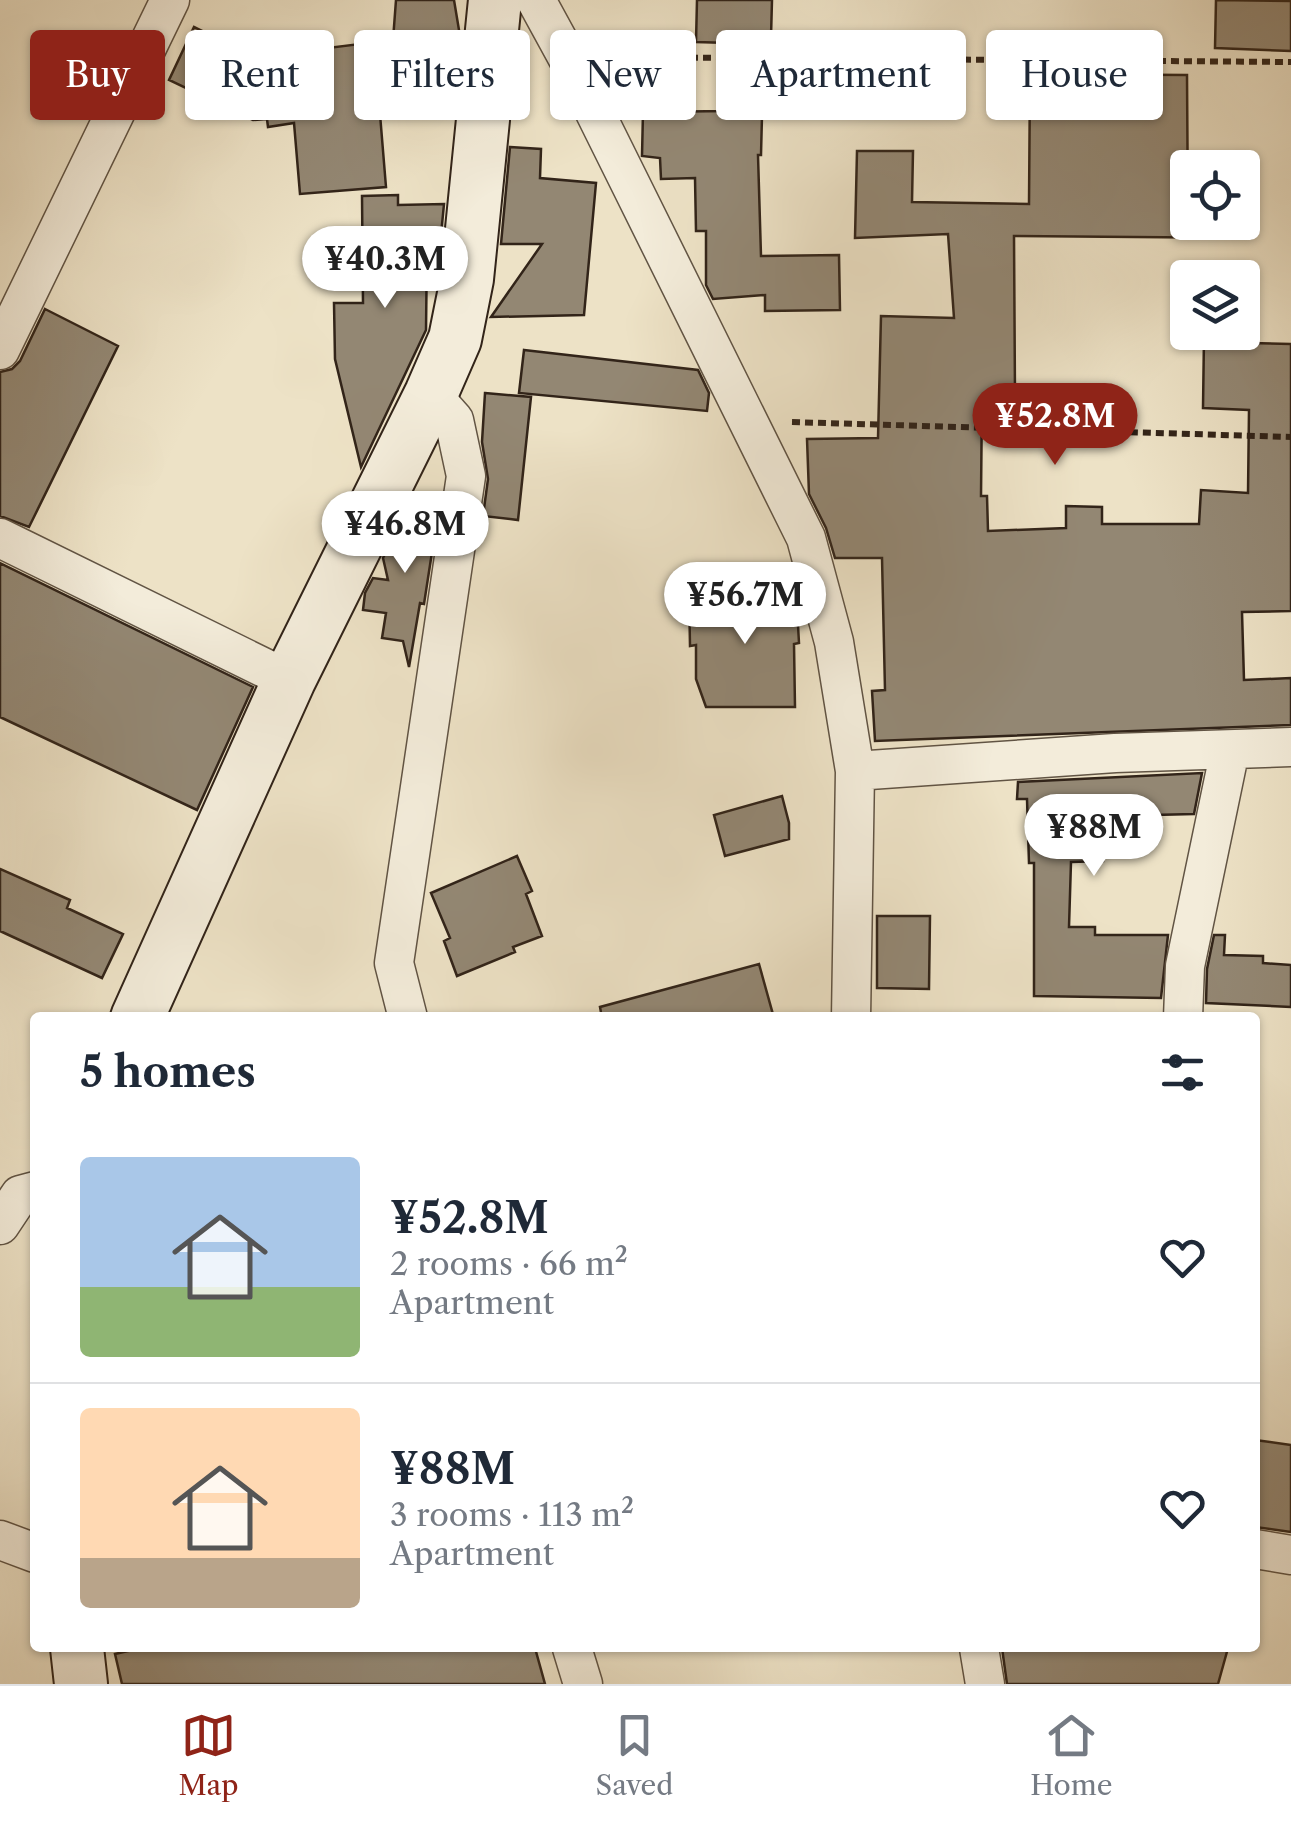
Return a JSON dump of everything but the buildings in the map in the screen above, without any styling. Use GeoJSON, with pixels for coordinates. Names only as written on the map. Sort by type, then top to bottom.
{"type":"FeatureCollection","features":[{"type":"Feature","properties":{"kind":"main road"},"geometry":{"type":"LineString","coordinates":[[140,1012],[289,680],[455,339],[468,279],[495,0]]}},
{"type":"Feature","properties":{"kind":"main road"},"geometry":{"type":"LineString","coordinates":[[77,1652],[81,1684]]}},
{"type":"Feature","properties":{"kind":"street"},"geometry":{"type":"LineString","coordinates":[[0,350],[170,0]]}},
{"type":"Feature","properties":{"kind":"street"},"geometry":{"type":"LineString","coordinates":[[536,0],[552,30]]}},
{"type":"Feature","properties":{"kind":"street"},"geometry":{"type":"LineString","coordinates":[[598,120],[806,538],[834,642],[855,771],[851,1012]]}},
{"type":"Feature","properties":{"kind":"street"},"geometry":{"type":"LineString","coordinates":[[406,1012],[394,963],[466,476],[454,420],[431,394]]}},
{"type":"Feature","properties":{"kind":"street"},"geometry":{"type":"LineString","coordinates":[[0,538],[289,680]]}},
{"type":"Feature","properties":{"kind":"street"},"geometry":{"type":"LineString","coordinates":[[855,771],[1114,753],[1291,747]]}},
{"type":"Feature","properties":{"kind":"street"},"geometry":{"type":"LineString","coordinates":[[1183,1012],[1185,966],[1230,750]]}},
{"type":"Feature","properties":{"kind":"street"},"geometry":{"type":"LineString","coordinates":[[0,1225],[20,1195],[30,1192]]}},
{"type":"Feature","properties":{"kind":"street"},"geometry":{"type":"LineString","coordinates":[[0,1540],[30,1551]]}},
{"type":"Feature","properties":{"kind":"street"},"geometry":{"type":"LineString","coordinates":[[1260,1550],[1291,1554]]}},
{"type":"Feature","properties":{"kind":"street"},"geometry":{"type":"LineString","coordinates":[[573,1652],[583,1684]]}},
{"type":"Feature","properties":{"kind":"street"},"geometry":{"type":"LineString","coordinates":[[980,1652],[985,1684]]}},
{"type":"Feature","properties":{"kind":"path"},"geometry":{"type":"LineString","coordinates":[[696,58],[1291,62]]}},
{"type":"Feature","properties":{"kind":"path"},"geometry":{"type":"LineString","coordinates":[[750,420],[1291,436]]}}]}
